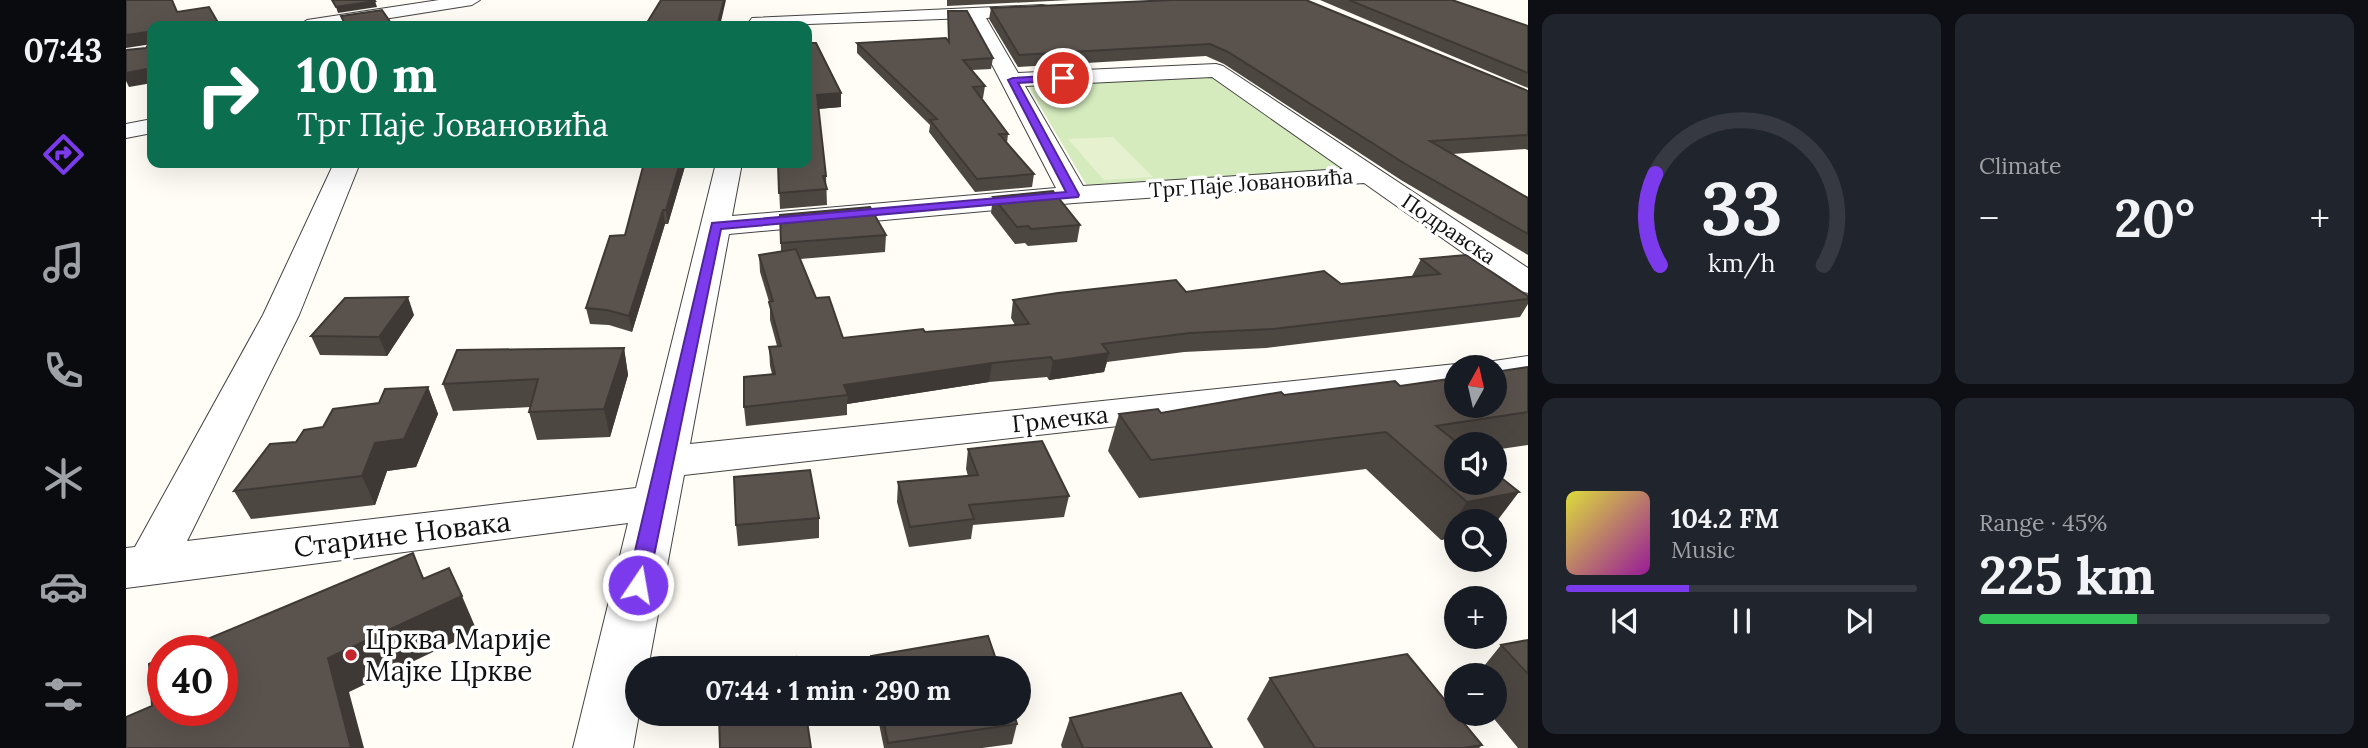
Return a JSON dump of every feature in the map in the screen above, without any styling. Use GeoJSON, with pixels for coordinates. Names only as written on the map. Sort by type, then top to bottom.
{"type":"FeatureCollection","features":[{"type":"Feature","properties":{"kind":"street"},"geometry":{"type":"LineString","coordinates":[[311,19],[472,0]]}},
{"type":"Feature","properties":{"kind":"street"},"geometry":{"type":"LineString","coordinates":[[758,21],[761,0]]}},
{"type":"Feature","properties":{"kind":"street"},"geometry":{"type":"LineString","coordinates":[[812,21],[1056,9]]}},
{"type":"Feature","properties":{"kind":"street"},"geometry":{"type":"LineString","coordinates":[[974,13],[1074,195]]}},
{"type":"Feature","properties":{"kind":"street","name":"Трг Паје Јовановића"},"geometry":{"type":"LineString","coordinates":[[1013,80],[1216,70],[1369,175]]}},
{"type":"Feature","properties":{"kind":"street"},"geometry":{"type":"LineString","coordinates":[[126,131],[147,127]]}},
{"type":"Feature","properties":{"kind":"street","name":"Старине Новака"},"geometry":{"type":"LineString","coordinates":[[138,566],[281,315],[345,168]]}},
{"type":"Feature","properties":{"kind":"street"},"geometry":{"type":"LineString","coordinates":[[603,748],[728,168]]}},
{"type":"Feature","properties":{"kind":"street","name":"Трг Паје Јовановића"},"geometry":{"type":"LineString","coordinates":[[716,226],[1074,195],[1369,175]]}},
{"type":"Feature","properties":{"kind":"street","name":"Подравска"},"geometry":{"type":"LineString","coordinates":[[1369,175],[1528,283]]}},
{"type":"Feature","properties":{"kind":"street"},"geometry":{"type":"LineString","coordinates":[[1507,370],[1528,368]]}},
{"type":"Feature","properties":{"kind":"street","name":"Грмечка"},"geometry":{"type":"LineString","coordinates":[[659,483],[1444,378]]}},
{"type":"Feature","properties":{"kind":"street","name":"Старине Новака"},"geometry":{"type":"LineString","coordinates":[[138,566],[659,483]]}},
{"type":"Feature","properties":{"kind":"green space"},"geometry":{"type":"Polygon","coordinates":[[[1209,75],[1349,171],[1088,188],[1027,84],[1209,75]]]}},
{"type":"Feature","properties":{"kind":"green space"},"geometry":{"type":"Polygon","coordinates":[[[1113,137],[1153,177],[1104,180],[1068,139],[1113,137]]]}},
{"type":"Feature","properties":{"kind":"building"},"geometry":{"type":"Polygon","coordinates":[[[126,0],[172,0],[177,12],[209,7],[217,21],[147,21],[147,32],[126,35],[126,0]]]}},
{"type":"Feature","properties":{"kind":"building"},"geometry":{"type":"Polygon","coordinates":[[[332,0],[374,0],[375,1],[336,7],[332,0]]]}},
{"type":"Feature","properties":{"kind":"building"},"geometry":{"type":"Polygon","coordinates":[[[661,0],[724,0],[718,21],[648,21],[661,0]]]}},
{"type":"Feature","properties":{"kind":"building"},"geometry":{"type":"Polygon","coordinates":[[[1172,0],[1306,0],[1528,91],[1528,135],[1430,141],[1528,198],[1528,234],[1407,165],[1228,52],[1210,44],[1019,55],[991,8],[1172,0]]]}},
{"type":"Feature","properties":{"kind":"building"},"geometry":{"type":"Polygon","coordinates":[[[1349,0],[1452,0],[1528,26],[1528,73],[1349,0]]]}},
{"type":"Feature","properties":{"kind":"building"},"geometry":{"type":"Polygon","coordinates":[[[382,10],[390,21],[344,21],[341,16],[382,10]]]}},
{"type":"Feature","properties":{"kind":"building"},"geometry":{"type":"Polygon","coordinates":[[[948,11],[967,11],[993,58],[963,60],[985,86],[973,87],[1008,134],[999,134],[1034,174],[977,179],[930,120],[937,119],[857,43],[946,38],[949,42],[948,11]]]}},
{"type":"Feature","properties":{"kind":"building"},"geometry":{"type":"Polygon","coordinates":[[[812,43],[816,43],[841,93],[817,95],[826,176],[823,176],[827,189],[779,193],[778,168],[812,168],[812,43]]]}},
{"type":"Feature","properties":{"kind":"building"},"geometry":{"type":"Polygon","coordinates":[[[146,48],[147,69],[126,73],[126,50],[146,48]]]}},
{"type":"Feature","properties":{"kind":"building"},"geometry":{"type":"Polygon","coordinates":[[[643,168],[679,168],[629,316],[586,308],[610,236],[625,235],[643,168]]]}},
{"type":"Feature","properties":{"kind":"building"},"geometry":{"type":"Polygon","coordinates":[[[1053,191],[1080,225],[1031,229],[1028,226],[1017,227],[993,197],[1053,191]]]}},
{"type":"Feature","properties":{"kind":"building"},"geometry":{"type":"Polygon","coordinates":[[[870,207],[886,235],[781,243],[780,215],[870,207]]]}},
{"type":"Feature","properties":{"kind":"building"},"geometry":{"type":"Polygon","coordinates":[[[796,249],[816,298],[829,297],[843,338],[923,329],[925,332],[1029,324],[1013,300],[1058,293],[1176,280],[1186,292],[1324,271],[1341,284],[1440,274],[1421,259],[1466,255],[1528,296],[1528,299],[1273,329],[1190,333],[1102,344],[1109,353],[1053,361],[1051,357],[992,363],[844,385],[848,395],[744,407],[744,377],[775,374],[769,347],[781,346],[769,302],[773,301],[759,255],[796,249]]]}},
{"type":"Feature","properties":{"kind":"building"},"geometry":{"type":"Polygon","coordinates":[[[408,297],[379,337],[311,336],[345,298],[408,297]]]}},
{"type":"Feature","properties":{"kind":"building"},"geometry":{"type":"Polygon","coordinates":[[[624,348],[604,409],[529,412],[538,379],[443,384],[457,350],[624,348]]]}},
{"type":"Feature","properties":{"kind":"building"},"geometry":{"type":"Polygon","coordinates":[[[1528,367],[1528,412],[1507,415],[1507,370],[1528,367]]]}},
{"type":"Feature","properties":{"kind":"building"},"geometry":{"type":"Polygon","coordinates":[[[1444,380],[1444,418],[1489,418],[1436,426],[1444,432],[1444,482],[1386,432],[1151,460],[1119,414],[1158,409],[1161,413],[1281,392],[1284,395],[1395,381],[1400,386],[1444,380]]]}},
{"type":"Feature","properties":{"kind":"building"},"geometry":{"type":"Polygon","coordinates":[[[428,387],[404,439],[375,443],[362,476],[234,491],[270,444],[296,442],[304,430],[323,427],[333,409],[379,403],[385,389],[428,387]]]}},
{"type":"Feature","properties":{"kind":"building"},"geometry":{"type":"Polygon","coordinates":[[[1042,441],[1069,496],[969,505],[974,519],[910,527],[898,482],[978,475],[968,449],[1042,441]]]}},
{"type":"Feature","properties":{"kind":"building"},"geometry":{"type":"Polygon","coordinates":[[[810,470],[819,518],[736,525],[734,477],[810,470]]]}},
{"type":"Feature","properties":{"kind":"building"},"geometry":{"type":"Polygon","coordinates":[[[1507,482],[1519,492],[1507,494],[1507,482]]]}},
{"type":"Feature","properties":{"kind":"building"},"geometry":{"type":"Polygon","coordinates":[[[1459,495],[1503,495],[1467,502],[1459,495]]]}},
{"type":"Feature","properties":{"kind":"building"},"geometry":{"type":"Polygon","coordinates":[[[413,553],[423,579],[449,568],[462,596],[328,658],[351,748],[126,748],[126,717],[147,708],[147,726],[238,726],[238,635],[217,635],[413,553]]]}},
{"type":"Feature","properties":{"kind":"building"},"geometry":{"type":"Polygon","coordinates":[[[988,636],[995,656],[871,656],[988,636]]]}},
{"type":"Feature","properties":{"kind":"building"},"geometry":{"type":"Polygon","coordinates":[[[1528,640],[1528,674],[1505,649],[1507,644],[1528,640]]]}},
{"type":"Feature","properties":{"kind":"building"},"geometry":{"type":"Polygon","coordinates":[[[1407,654],[1444,699],[1444,726],[1466,726],[1482,745],[1463,748],[1315,748],[1270,678],[1407,654]]]}},
{"type":"Feature","properties":{"kind":"building"},"geometry":{"type":"Polygon","coordinates":[[[1181,693],[1212,748],[1083,748],[1070,718],[1181,693]]]}},
{"type":"Feature","properties":{"kind":"building"},"geometry":{"type":"Polygon","coordinates":[[[719,726],[808,726],[811,748],[720,748],[719,726]]]}},
{"type":"Feature","properties":{"kind":"building"},"geometry":{"type":"Polygon","coordinates":[[[884,726],[1003,726],[888,743],[884,726]]]}},
{"type":"Feature","properties":{"kind":"place","name":"Црква Марије Мајке Цркве"},"geometry":{"type":"Point","coordinates":[351,655]}},
{"type":"Feature","properties":{"kind":"route"},"geometry":{"type":"LineString","coordinates":[[638,585],[716,226],[1074,195],[1013,80],[1063,78]]}}]}
